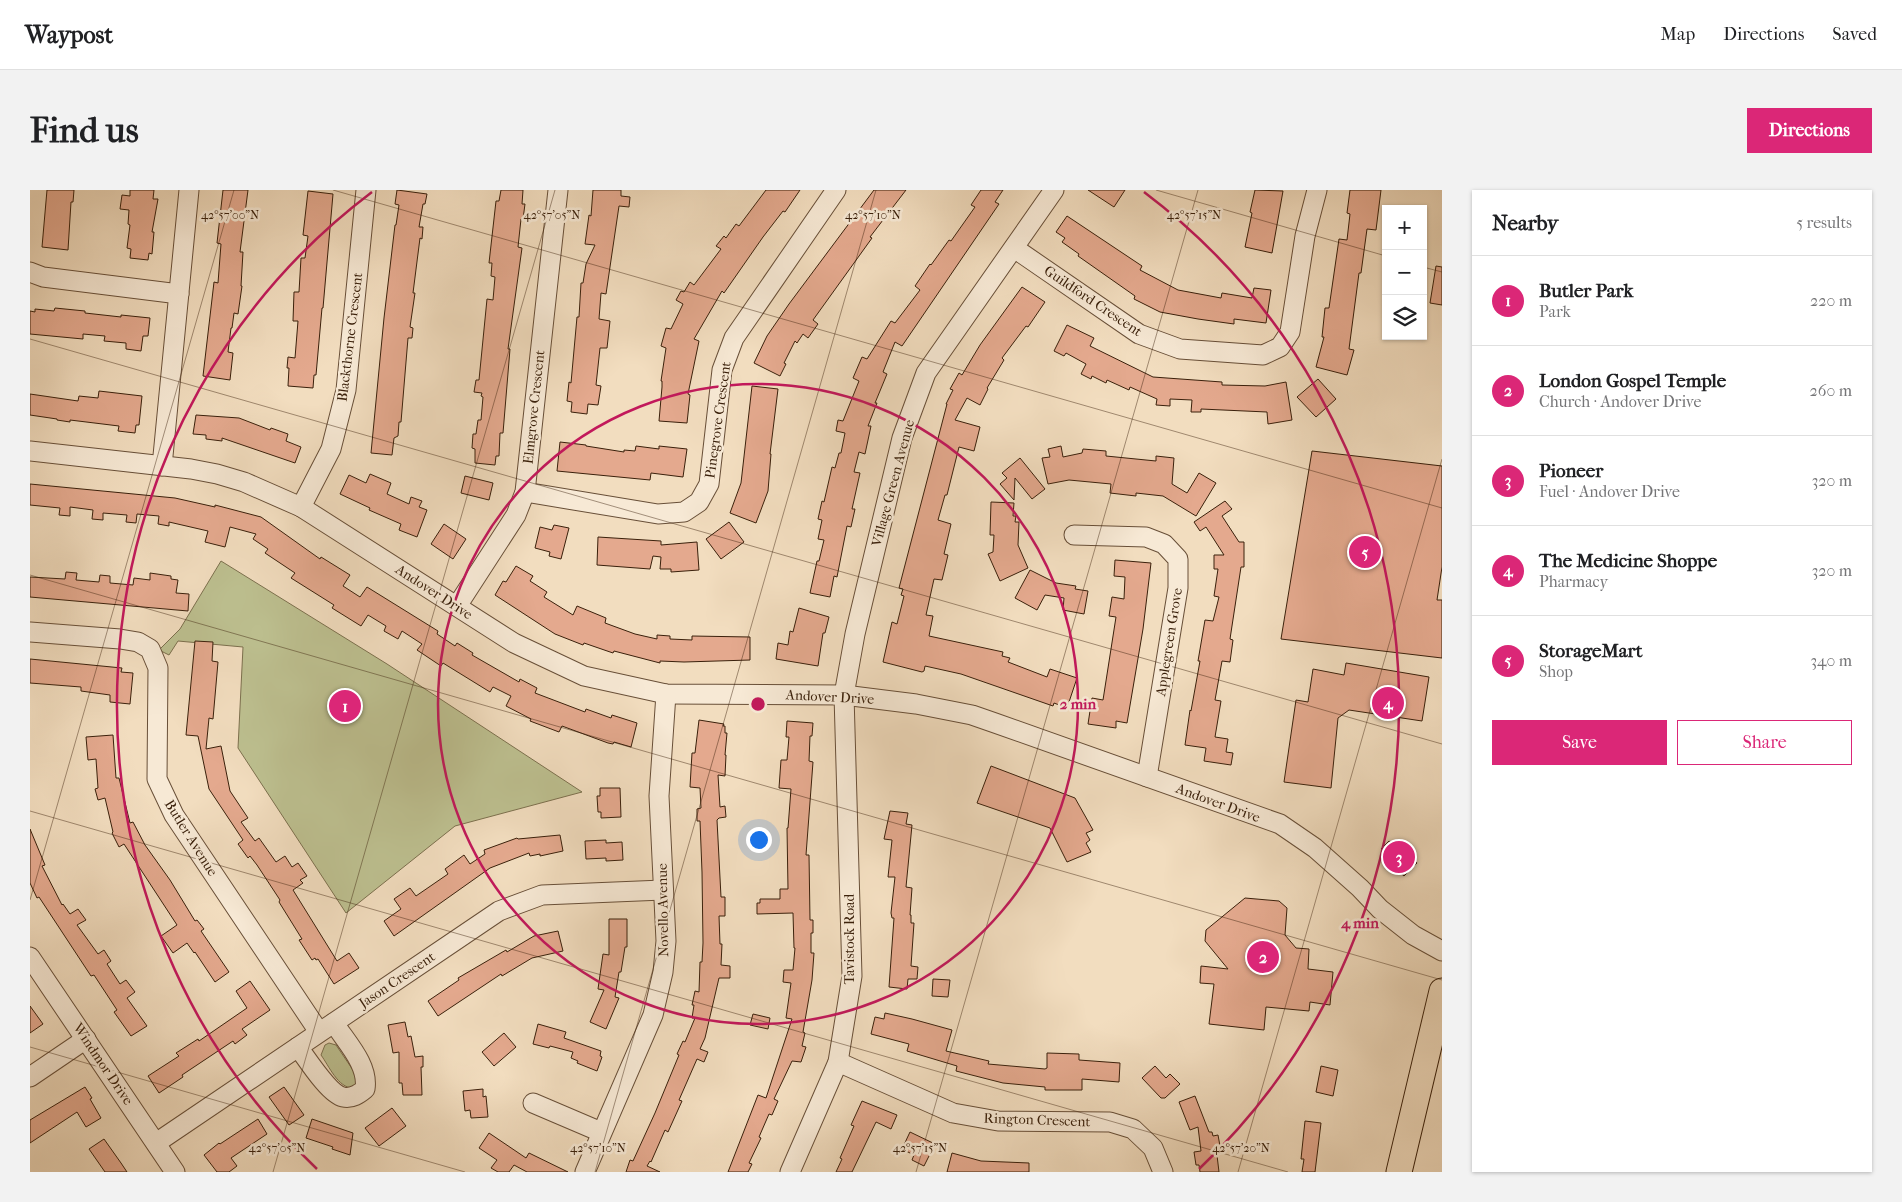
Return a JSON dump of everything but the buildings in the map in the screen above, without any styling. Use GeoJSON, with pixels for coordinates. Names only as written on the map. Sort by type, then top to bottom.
{"type":"FeatureCollection","features":[{"type":"Feature","properties":{"kind":"main road"},"geometry":{"type":"LineString","coordinates":[[1399,1172],[1442,991]]}},
{"type":"Feature","properties":{"kind":"street"},"geometry":{"type":"LineString","coordinates":[[162,466],[189,190]]}},
{"type":"Feature","properties":{"kind":"street","name":"Blackthorne Crescent"},"geometry":{"type":"LineString","coordinates":[[301,507],[331,448],[346,390],[366,190]]}},
{"type":"Feature","properties":{"kind":"street","name":"Elmgrove Crescent"},"geometry":{"type":"LineString","coordinates":[[457,606],[516,515],[525,492],[558,190]]}},
{"type":"Feature","properties":{"kind":"street","name":"Pinegrove Crescent"},"geometry":{"type":"LineString","coordinates":[[525,492],[658,514],[684,512],[700,502],[709,484],[722,370],[734,338],[836,190]]}},
{"type":"Feature","properties":{"kind":"street","name":"Village Green Avenue"},"geometry":{"type":"LineString","coordinates":[[844,696],[855,634],[902,438],[926,373],[1054,190]]}},
{"type":"Feature","properties":{"kind":"street","name":"Guildford Crescent"},"geometry":{"type":"LineString","coordinates":[[1014,248],[1138,334],[1180,349],[1263,355],[1280,347],[1290,332],[1305,236],[1317,190]]}},
{"type":"Feature","properties":{"kind":"street"},"geometry":{"type":"LineString","coordinates":[[30,272],[43,277],[179,294]]}},
{"type":"Feature","properties":{"kind":"street","name":"Andover Drive"},"geometry":{"type":"LineString","coordinates":[[30,451],[162,466],[217,474],[244,482],[301,507],[514,643],[584,676],[666,694],[844,696],[916,704],[972,715],[1280,824],[1315,848],[1360,888],[1380,909],[1413,935],[1442,952]]}},
{"type":"Feature","properties":{"kind":"street","name":"Applegreen Grove"},"geometry":{"type":"LineString","coordinates":[[1074,534],[1146,537],[1164,544],[1178,559],[1178,588],[1147,777]]}},
{"type":"Feature","properties":{"kind":"street","name":"Butler Avenue"},"geometry":{"type":"LineString","coordinates":[[30,632],[120,639],[138,642],[150,649],[158,668],[157,779],[174,815],[326,1028],[363,1068],[366,1080],[365,1089],[356,1096],[344,1097],[332,1090],[298,1047]]}},
{"type":"Feature","properties":{"kind":"street","name":"Novello Avenue"},"geometry":{"type":"LineString","coordinates":[[585,1172],[652,1015],[663,972],[666,941],[659,796],[666,694]]}},
{"type":"Feature","properties":{"kind":"street","name":"Tavistock Road"},"geometry":{"type":"LineString","coordinates":[[790,1172],[838,1062],[852,976],[844,696]]}},
{"type":"Feature","properties":{"kind":"street","name":"Jason Crescent"},"geometry":{"type":"LineString","coordinates":[[156,1143],[499,912],[542,895],[663,890]]}},
{"type":"Feature","properties":{"kind":"street","name":"Windmor Drive"},"geometry":{"type":"LineString","coordinates":[[30,957],[175,1172]]}},
{"type":"Feature","properties":{"kind":"street"},"geometry":{"type":"LineString","coordinates":[[30,1077],[86,1039]]}},
{"type":"Feature","properties":{"kind":"street","name":"Rington Crescent"},"geometry":{"type":"LineString","coordinates":[[838,1062],[953,1114],[998,1121],[1110,1122],[1133,1129],[1153,1148],[1163,1172]]}},
{"type":"Feature","properties":{"kind":"street"},"geometry":{"type":"LineString","coordinates":[[533,1103],[601,1132]]}},
{"type":"Feature","properties":{"kind":"green space"},"geometry":{"type":"Polygon","coordinates":[[[221,561],[387,664],[582,792],[455,826],[346,913],[238,748],[243,647],[178,641],[169,655],[159,650],[180,629],[221,561]]]}},
{"type":"Feature","properties":{"kind":"green space"},"geometry":{"type":"Polygon","coordinates":[[[329,1043],[336,1045],[357,1076],[356,1086],[353,1088],[338,1080],[321,1055],[325,1045],[329,1043]]]}},
{"type":"Feature","properties":{"kind":"place","name":"StorageMart"},"geometry":{"type":"Point","coordinates":[1365,552]}},
{"type":"Feature","properties":{"kind":"place","name":"The Medicine Shoppe"},"geometry":{"type":"Point","coordinates":[1388,703]}},
{"type":"Feature","properties":{"kind":"place","name":"Butler Park"},"geometry":{"type":"Point","coordinates":[345,706]}},
{"type":"Feature","properties":{"kind":"place","name":"Pioneer"},"geometry":{"type":"Point","coordinates":[1399,857]}},
{"type":"Feature","properties":{"kind":"place","name":"London Gospel Temple"},"geometry":{"type":"Point","coordinates":[1263,957]}}]}
